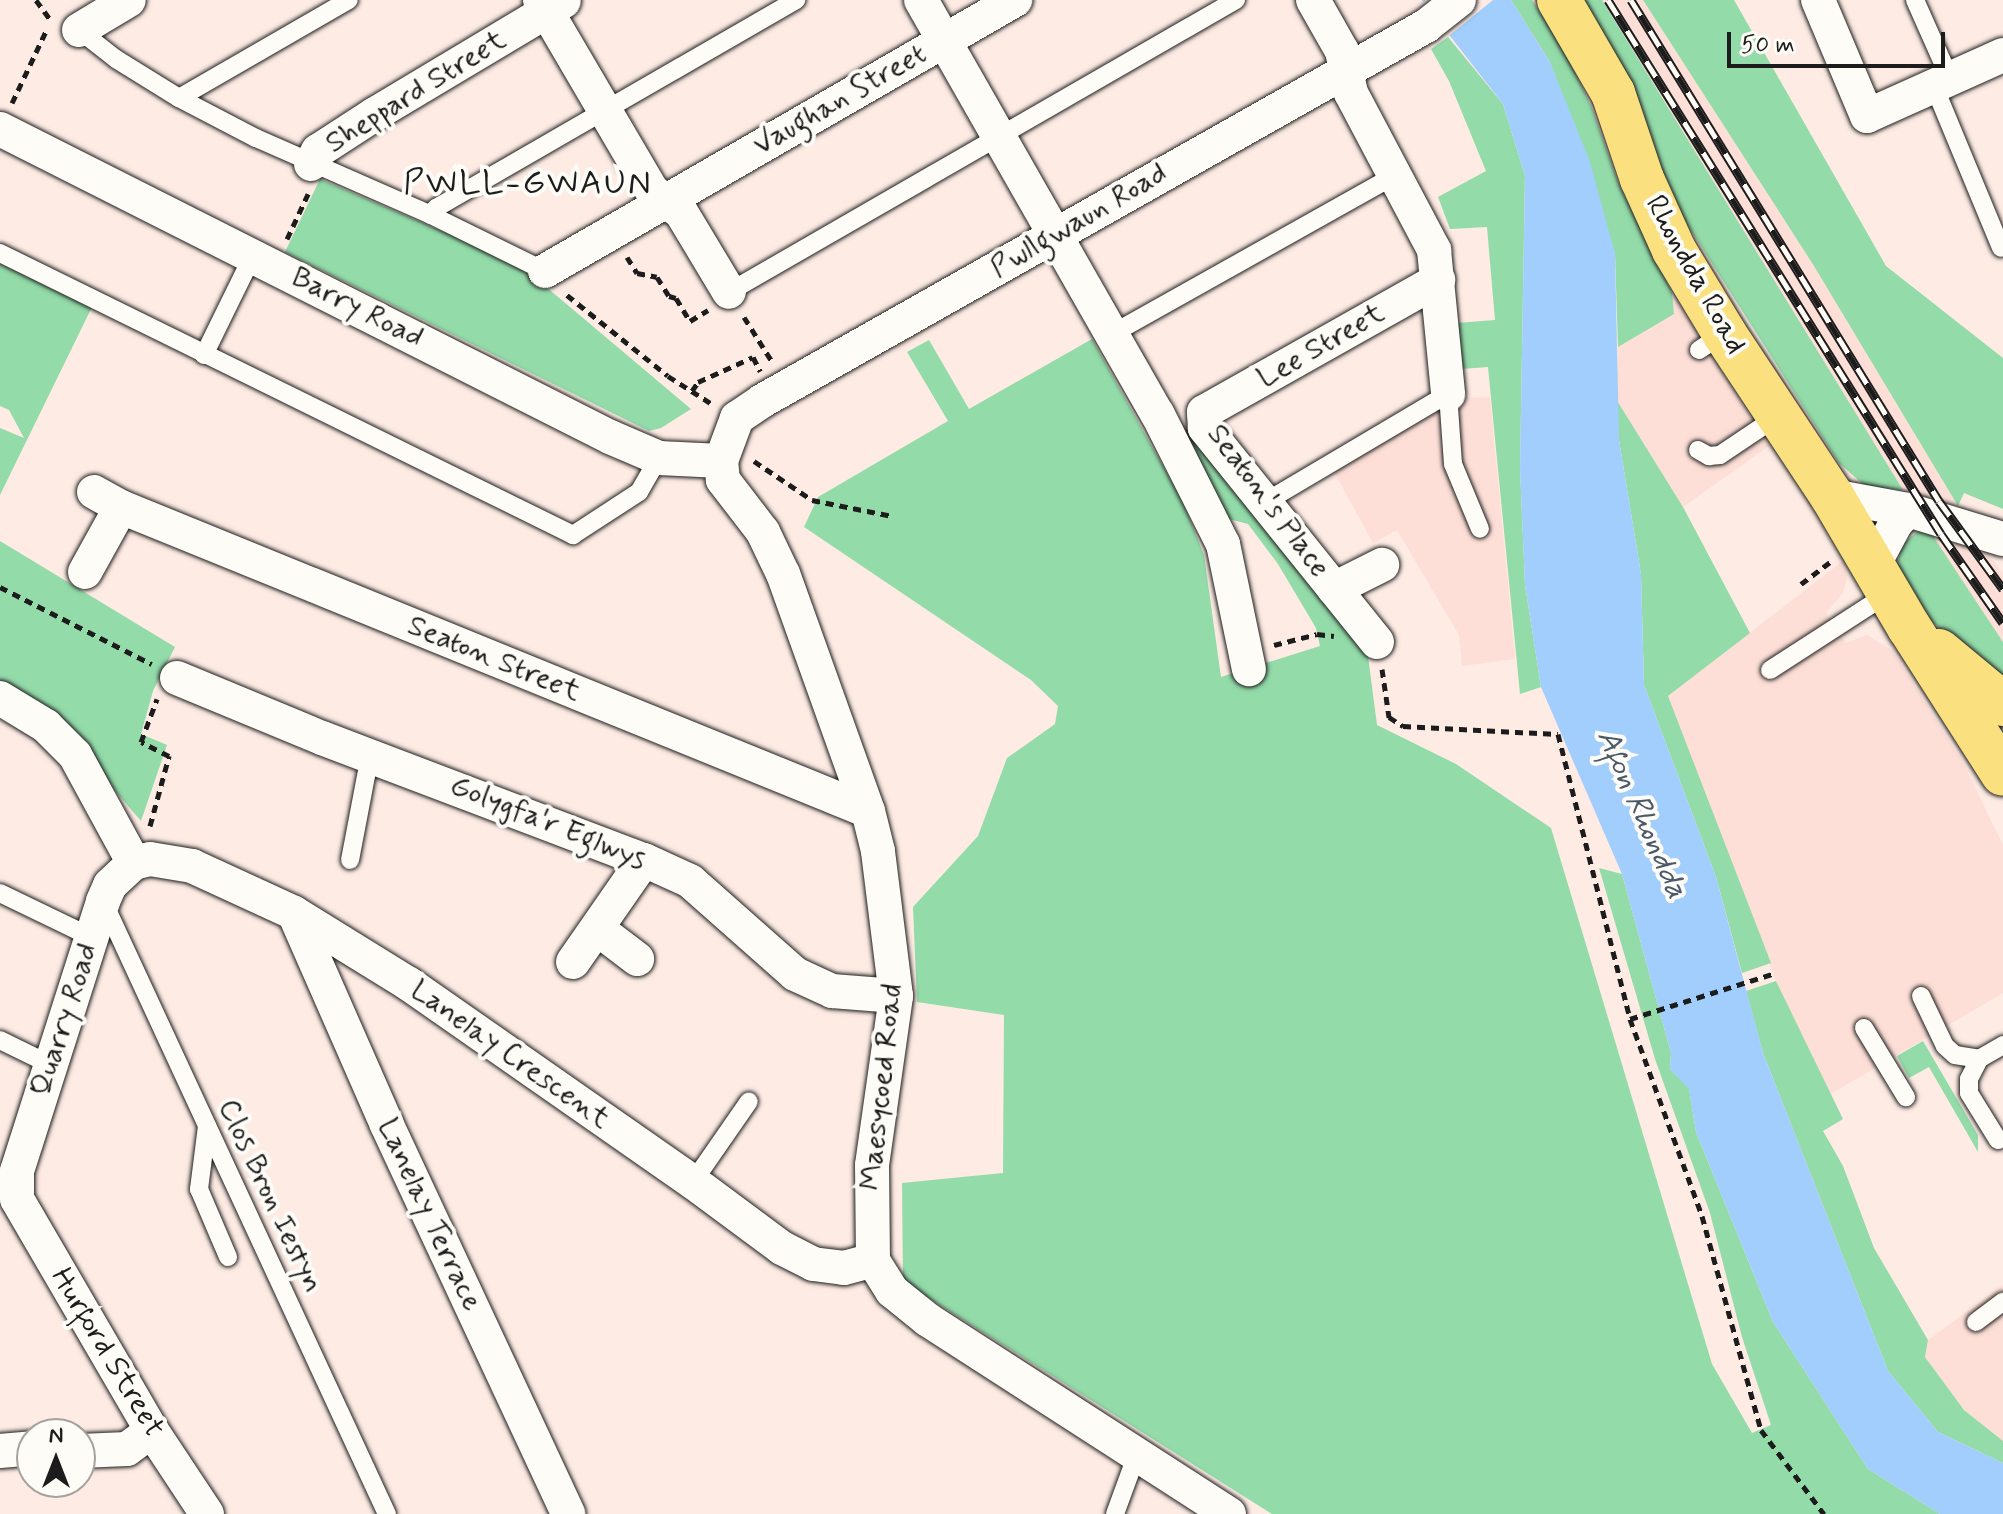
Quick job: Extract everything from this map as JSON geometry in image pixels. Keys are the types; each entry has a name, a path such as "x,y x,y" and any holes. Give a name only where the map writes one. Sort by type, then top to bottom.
{"main road":[{"name":"Rhondda Road","path":"1559,0 1613,93 1642,179 1711,341 1735,435 1832,496 2003,774"},
{"path":"1891,595 2003,704"}],"street":[{"path":"65,26 129,0"},
{"path":"921,0 1112,334 1223,544 1248,661"},
{"name":"Vaughan Street","path":"545,271 1015,0"},
{"path":"1313,0 1342,51 1351,93 1434,250 1448,394"},
{"name":"Pwllgwaun Road","path":"728,442 780,378 1053,235 1426,26 1459,0"},
{"path":"1818,0 1867,116 2003,55"},
{"path":"551,4 604,110 652,191 681,212 729,292"},
{"name":"Sheppard Street","path":"311,164 318,151 551,4"},
{"name":"Barry Road","path":"4,120 57,161 264,261 610,437 659,458 728,442"},
{"name":"Lee Street","path":"1204,412 1438,280"},
{"name":"Seaton's Place","path":"1204,412 1205,428 1267,501 1377,642"},
{"name":"Maesycoed Road","path":"728,442 723,480 763,532 783,574 868,811 878,851 896,996 888,1072 872,1165 873,1260"},
{"path":"1832,496 1908,510 2003,539"},
{"name":"Seaton Street","path":"85,572 108,500 868,811"},
{"path":"1891,595 1896,523 1908,510"},
{"name":"Seaton's Place","path":"1334,589 1382,565"},
{"name":"Golygfa'r Eglwys","path":"172,675 644,860 690,881 795,974 832,991 896,996"},
{"path":"0,698 46,726 75,755 142,861"},
{"path":"573,962 599,930 644,860"},
{"name":"Quarry Road","path":"8,1184 17,1171 103,901 110,885 142,861"},
{"name":"Lanelay Crescent","path":"142,861 192,866 294,913 409,984 693,1182 782,1248 813,1264 844,1268 873,1260"},
{"name":"Lanelay Terrace","path":"294,913 387,1125 568,1514"},
{"path":"599,930 637,959"},
{"name":"Hurford Street","path":"8,1184 152,1431 207,1514"},
{"path":"873,1260 892,1291 928,1320 1229,1514"},
{"path":"96,1450 127,1449 152,1431"}],"lane":[{"path":"179,98 349,0"},
{"path":"431,215 436,208 796,0"},
{"path":"729,292 998,134 1236,0"},
{"path":"1915,0 2001,248"},
{"path":"65,26 179,98 311,164 431,215 545,271"},
{"path":"1112,334 1395,175"},
{"path":"0,253 573,535 639,492 659,458"},
{"path":"204,355 264,261"},
{"path":"1267,501 1448,394 1453,464 1480,529"},
{"path":"1770,670 1891,595"},
{"path":"350,860 370,755"},
{"path":"0,893 91,937"},
{"name":"Clos Bron Iestyn","path":"103,901 387,1514"},
{"path":"1921,996 1945,1046 1955,1055 1979,1059"},
{"path":"1864,1028 1906,1097"},
{"path":"0,1040 51,1065"},
{"path":"1998,1140 1969,1093 1969,1079 1979,1059 2003,1045"},
{"path":"693,1182 749,1101"},
{"path":"207,1126 199,1189 228,1257"},
{"path":"1976,1322 2003,1302"},
{"path":"1115,1514 1137,1454"}],"path":[{"path":"4,120 65,26"},
{"path":"264,261 316,177 311,164"},
{"path":"603,238 611,252 627,257 637,273 657,277 669,296 676,298 690,321 726,299 729,292"},
{"path":"545,271 564,293 692,391 728,442 756,463 812,500 892,516"},
{"path":"729,292 780,378"},
{"path":"692,391 698,382 753,357 764,375 780,378"},
{"path":"0,587 172,675 141,742 169,756 142,861"},
{"path":"1248,661 1317,634 1377,642 1389,717 1403,726 1558,734 1630,1019 1702,1216 1761,1430 1824,1514"},
{"path":"1630,1019 1775,973"}],"shaded area":[{"path":"1602,0 1643,0 1814,266 1958,506 1903,490"},
{"path":"1672,293 1769,446 1683,507 1616,399 1618,347 1673,314"},
{"path":"1490,397 1515,659 1462,666 1459,635 1397,530 1373,543 1333,470 1449,404 1463,398"},
{"path":"1929,530 1986,551 2003,574 2003,642"},
{"path":"1844,560 1847,577 1843,593 1826,613 1846,643 1867,635 1893,651 1962,761 2003,845 2003,993 1829,1095 1776,981 1668,696"},
{"path":"2003,1285 2003,1441 1964,1410 1925,1357 1928,1340"}],"green space":[{"path":"1511,0 1532,0 1565,51 1592,108 1618,182 1672,293 1674,314 1618,347 1615,254 1550,62"},
{"path":"1577,0 1602,0 1903,490 1865,486 1839,463 1671,199"},
{"path":"1643,0 1734,0 1886,266 2003,358 2003,509 1964,493 1958,506 1814,266"},
{"path":"1448,37 1503,104 1525,176 1520,468 1525,585 1541,687 1520,694 1488,367 1461,369 1457,323 1495,320 1487,227 1450,229 1438,197 1486,171 1449,81 1431,49"},
{"path":"320,179 507,259 551,291 691,409 661,428 649,431 285,252"},
{"path":"0,264 92,307 0,495 0,428 24,438 9,410 0,406"},
{"path":"1092,339 1183,502 1204,555 1221,677 1320,646 1316,628 1278,564 1248,524 1229,519 1184,438 1195,439 1350,627 1368,656 1377,725 1456,764 1551,828 1712,1364 1752,1433 1771,1425 1742,1337 1710,1213 1655,1059 1599,868 1622,874 1671,1053 1670,1069 1689,1088 1696,1132 1773,1322 1868,1469 1940,1514 1272,1514 903,1282 902,1183 1003,1173 1004,1015 917,1002 913,907 978,836 1007,758 1055,724 1058,706 1031,680 804,527 818,497 948,421 907,352 929,340 969,409"},
{"path":"1616,399 1683,507 1750,633 1668,696 1771,963 1742,973 1716,877 1644,685 1641,574 1619,440"},
{"path":"1929,530 2003,642 2003,683 1929,619 1897,565 1901,545 1917,532"},
{"path":"0,541 175,647 153,691 141,734 167,745 141,821 97,770 81,736 48,708 0,682"},
{"path":"1776,981 1843,1119 1823,1131 1843,1166 1874,1248 1928,1340 1925,1357 1964,1410 2003,1441 2003,1463 1938,1432 1888,1371 1763,1053 1746,991"},
{"path":"1923,1041 1978,1135 1978,1152 1929,1067 1909,1078 1897,1056"}],"water":[{"name":"Afon Rhondda","path":"1422,0 1511,0 1550,62 1590,162 1615,254 1619,440 1641,574 1644,685 1716,877 1763,1053 1888,1371 1938,1432 2003,1463 2003,1514 1940,1514 1868,1469 1773,1322 1696,1132 1689,1089 1670,1069 1671,1053 1622,874 1541,687 1525,585 1520,468 1525,176 1503,104"}],"pier":[{"path":"1426,0 1493,0 1445,39 1421,4"}],"railway":[{"path":"1608,0 1941,534 2003,623"},
{"path":"1631,0 1939,501 2003,589"}],"district":[{"name":"PWLL-GWAUN","path":"528,184"}]}
